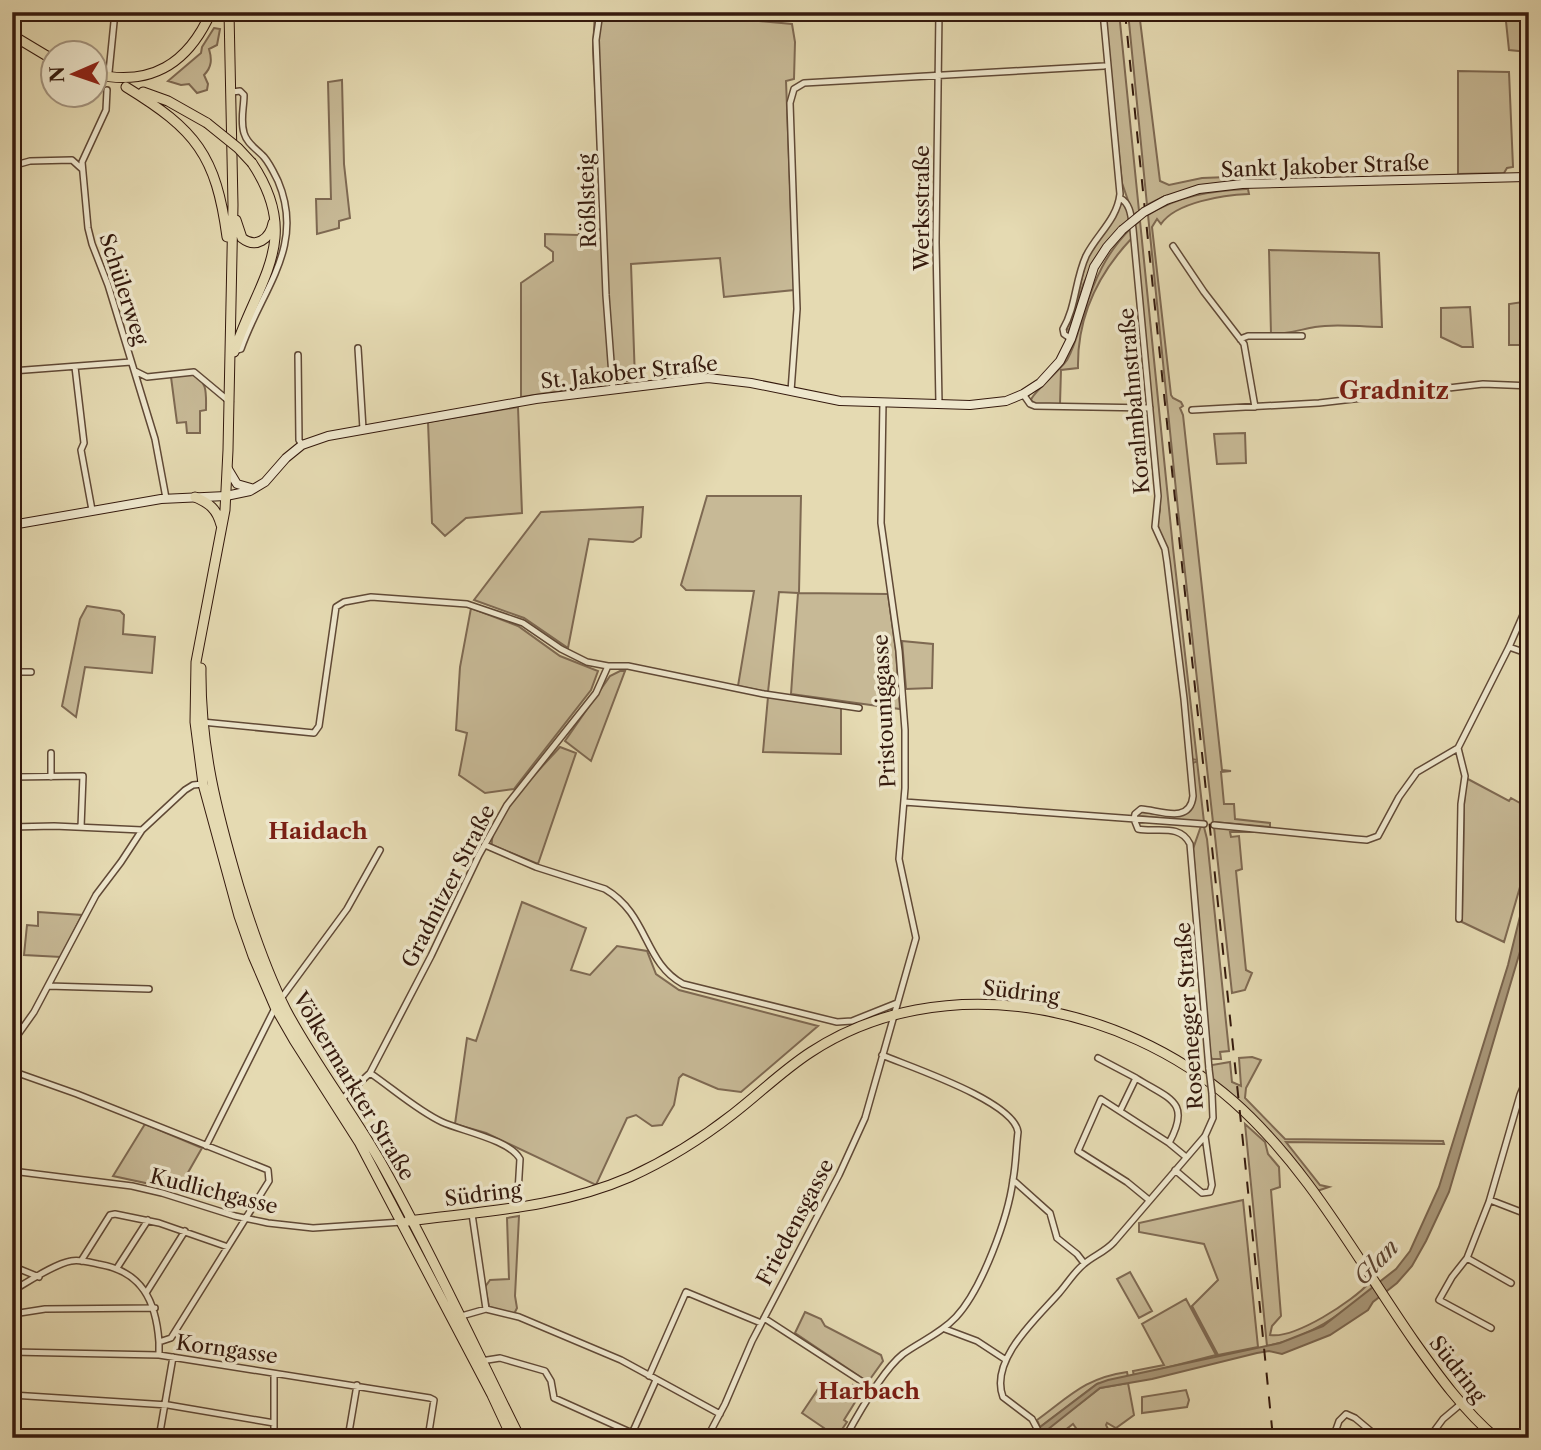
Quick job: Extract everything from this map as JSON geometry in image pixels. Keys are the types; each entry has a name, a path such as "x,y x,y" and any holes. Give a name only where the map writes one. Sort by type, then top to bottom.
{"main road":[{"path":"108,77 136,78 169,66 189,49 201,34 211,12"},
{"path":"229,12 233,205 231,264"},
{"path":"12,35 38,51"},
{"path":"108,80 168,101 207,123 252,163 267,190 275,215 274,256 244,323 230,363"},
{"path":"126,87 173,117 192,137 211,167 222,200 231,264"},
{"name":"Sankt Jakober Straße","path":"1023,394 1053,371 1063,356 1094,267 1107,247 1144,212 1166,200 1199,189 1250,184 1529,177"},
{"path":"233,205 238,231 242,238 251,243 257,243 267,237 275,215"},
{"name":"Völkermarkter Straße","path":"207,784 206,751 199,722 195,671 226,496 231,264"},
{"name":"St. Jakober Straße","path":"14,524 166,498 226,496 257,488 302,445 318,439 363,429 613,389 708,378 751,383 841,401 991,404 1023,394"},
{"path":"228,469 237,484 257,488"},
{"path":"195,497 215,510 221,528"},
{"name":"Völkermarkter Straße","path":"199,722 197,744 217,827 243,915 294,1040 339,1102 422,1237 458,1317 472,1356 512,1438"},
{"path":"197,744 206,751"},
{"name":"Südring","path":"408,1221 517,1209 594,1191 663,1161 712,1130 811,1052 838,1036 894,1014 957,1004 1024,1007 1091,1022 1127,1035 1163,1053 1216,1087 1258,1125 1315,1194 1386,1301 1462,1404 1496,1438"},
{"name":"Völkermarkter Straße","path":"339,1102 408,1234 483,1362 520,1438"},
{"path":"406,1208 428,1219 422,1237"},
{"path":"406,1208 408,1234"}],"street":[{"path":"109,72 115,12"},
{"name":"Rößlsteig","path":"600,12 596,40 606,295 613,389"},
{"name":"Werksstraße","path":"939,12 936,242 939,404"},
{"name":"Koralmbahnstraße","path":"1103,12 1120,198 1130,209 1133,229 1158,496 1155,527 1166,557 1193,796 1189,808 1183,813 1164,814 1141,809 1134,819"},
{"path":"791,391 796,309 790,103 794,89 804,83 1104,66"},
{"path":"232,92 244,95 242,124 245,138 275,175 284,198 286,219 286,239 280,264 252,319 241,349 234,351"},
{"name":"Schülerweg","path":"106,108 91,147 84,157 82,169 92,244 108,285 155,439 166,498"},
{"path":"12,166 26,162 84,157"},
{"path":"72,160 82,169"},
{"path":"1071,339 1064,334 1063,329 1071,315 1082,267 1092,246 1113,217 1120,198"},
{"path":"1173,246 1244,344 1255,407"},
{"path":"1240,339 1248,336 1302,336"},
{"path":"358,348 363,429"},
{"path":"298,355 299,440 302,445"},
{"path":"15,408 12,373 131,362"},
{"path":"75,367 84,443 81,450 92,510"},
{"path":"135,371 147,377 194,372 230,402"},
{"path":"138,385 147,377"},
{"path":"1192,410 1319,402 1473,385 1529,386"},
{"path":"1023,394 1030,404 1035,406 1150,408"},
{"name":"Pristouniggasse","path":"883,402 881,523 899,651 905,730 904,802 899,859 916,938 894,1014"},
{"path":"12,478 14,524"},
{"path":"199,722 314,733 319,726 336,607 344,602 371,597 467,604 523,623 561,649 587,662 859,708"},
{"path":"1214,825 1355,839 1373,839 1378,836 1399,797 1417,772 1458,748 1529,601"},
{"path":"1509,647 1529,654"},
{"name":"Gradnitzer Straße","path":"339,1102 370,1073 507,804 596,693 608,666"},
{"path":"12,672 31,672"},
{"path":"1458,748 1465,776 1461,804 1458,919"},
{"path":"51,753 51,777"},
{"path":"12,778 83,776 81,827"},
{"path":"12,1044 34,1012 96,895 142,830 185,790 193,785 207,784"},
{"path":"904,802 1204,824"},
{"name":"Rosenegger Straße","path":"1042,1438 1032,1419 1003,1397 1001,1379 1006,1360 1031,1323 1084,1263 1105,1252 1205,1136 1213,1118 1190,844 1185,836 1177,831 1138,829 1134,819"},
{"path":"12,827 142,830"},
{"path":"485,845 536,867 605,889 618,896 644,930 660,967 669,977 683,984 837,1022 852,1021 897,1003"},
{"path":"206,1146 278,1003 347,909 380,850"},
{"path":"48,986 149,989"},
{"name":"Friedensgasse","path":"707,1438 762,1320 839,1175 865,1118 894,1014"},
{"path":"845,1438 875,1390 902,1355 945,1329 958,1315 982,1275 1003,1221 1013,1180 1018,1132 1017,1125 1009,1116 975,1094 882,1055"},
{"path":"1098,1058 1136,1078 1177,1105 1179,1122 1169,1143"},
{"path":"12,1071 99,1102 268,1170 269,1181 171,1338 159,1342"},
{"path":"370,1073 440,1122 485,1137 517,1153 520,1159 517,1209"},
{"path":"1491,1328 1439,1300 1467,1258 1490,1200 1520,1095 1529,1073"},
{"path":"1120,1111 1136,1078"},
{"path":"1149,1200 1127,1182 1078,1151 1101,1100 1169,1143 1186,1157"},
{"path":"1175,1170 1202,1193 1210,1192 1212,1185 1205,1136"},
{"name":"Kudlichgasse","path":"12,1171 132,1186 245,1218 313,1228 408,1221"},
{"path":"1013,1180 1050,1213 1057,1238 1084,1263"},
{"path":"1490,1200 1529,1215"},
{"path":"395,1209 388,1223 408,1234"},
{"path":"81,1261 110,1215 116,1213 185,1231 228,1247"},
{"path":"472,1214 486,1309"},
{"path":"117,1268 148,1220"},
{"path":"146,1293 185,1231"},
{"path":"1467,1258 1511,1283"},
{"path":"12,1324 13,1291 39,1276 68,1262 81,1261 117,1268 146,1293 155,1308 159,1355"},
{"path":"12,1266 39,1276"},
{"path":"649,1376 685,1292 762,1320 875,1390"},
{"path":"13,1314 45,1309 155,1308"},
{"path":"458,1317 486,1309 513,1315 583,1342 720,1414"},
{"path":"945,1329 977,1341 1006,1360"},
{"name":"Korngasse","path":"12,1352 159,1355 274,1375 278,1372 434,1400 428,1438"},
{"path":"472,1356 483,1362 495,1357 545,1371 551,1381 554,1398 631,1436 656,1380"},
{"path":"159,1438 173,1357"},
{"path":"274,1375 274,1438"},
{"path":"348,1438 357,1385"},
{"path":"12,1395 164,1406 274,1423"},
{"path":"1429,1438 1443,1419 1462,1404"},
{"path":"1333,1438 1339,1420 1346,1414 1379,1438"}],"shaded area":[{"path":"595,12 763,12 758,21 792,24 795,42 794,79 786,81 794,290 724,297 720,258 631,264 635,380 521,397 521,283 553,261 553,252 545,246 545,234 578,235 580,232 602,229 593,48"},
{"path":"1104,12 1119,12 1139,211 1133,215 1122,183"},
{"path":"1128,12 1139,12 1160,181 1169,185 1202,178 1228,177 1245,170 1247,181 1165,196 1147,205"},
{"path":"1505,12 1529,12 1529,52 1509,50"},
{"path":"214,28 220,29 217,45 209,49 211,63 204,75 208,84 207,90 197,93 189,84 181,85 168,81 201,53"},
{"path":"1458,71 1509,72 1513,167 1507,168 1504,173 1458,174"},
{"path":"342,80 344,164 350,218 339,221 339,228 317,234 316,199 331,199 328,82"},
{"path":"1248,189 1249,194 1214,198 1189,205 1168,216 1161,224 1157,219 1152,227 1171,395 1183,406 1180,408 1183,415 1222,770 1231,771 1221,772 1224,804 1234,804 1235,819 1270,823 1270,827 1213,822 1148,215 1171,203 1195,196"},
{"path":"1121,202 1130,218 1095,259 1083,285 1069,331 1067,328 1073,316 1086,260"},
{"path":"1140,221 1197,760 1191,759 1169,565 1157,522 1160,493 1135,225"},
{"path":"1131,228 1132,238 1099,282 1085,314 1078,368 1061,370 1060,404 1035,404 1031,400 1033,396 1067,360 1097,278 1108,257"},
{"path":"1269,250 1379,253 1382,327 1331,325 1271,334"},
{"path":"1529,301 1529,345 1509,345 1509,304"},
{"path":"1470,307 1473,347 1462,347 1441,337 1441,308"},
{"path":"193,374 201,380 206,394 206,410 200,411 200,433 187,433 186,422 177,423 171,377"},
{"path":"518,407 522,513 466,518 445,536 432,523 428,422"},
{"path":"1245,433 1246,463 1217,464 1214,434"},
{"path":"707,496 801,496 799,593 888,594 900,709 791,694 798,593 779,592 768,692 738,686 754,591 686,590 681,585"},
{"path":"643,507 641,537 633,542 589,539 568,648 524,618 474,600 541,512"},
{"path":"87,606 120,611 124,615 123,634 155,637 152,673 85,667 76,717 62,706 80,619"},
{"path":"471,608 518,626 560,656 598,671 591,690 514,789 485,793 459,775 467,733 456,730 460,667"},
{"path":"902,641 933,644 932,688 906,689"},
{"path":"625,671 591,761 565,741 610,676"},
{"path":"768,697 841,708 841,754 763,752"},
{"path":"560,747 576,753 538,864 492,845 493,835 507,808"},
{"path":"1197,761 1204,822 1138,816 1139,812 1175,816 1188,811 1193,806 1191,764"},
{"path":"1466,778 1509,801 1511,798 1529,808 1529,856 1504,942 1462,922"},
{"path":"1201,826 1204,827 1207,839 1229,1051 1220,1052 1221,1059 1212,1059 1210,1054 1193,849"},
{"path":"1214,827 1266,832 1230,832 1231,837 1239,836 1242,869 1236,871 1246,970 1252,973 1245,990 1232,993"},
{"path":"1529,880 1529,921 1449,1192 1412,1266 1397,1283 1373,1302 1368,1310 1330,1335 1282,1354 1269,1351 1257,1353 1152,1379 1100,1388 1037,1438 1022,1438 1097,1384 1280,1343 1323,1326 1396,1269 1410,1251 1439,1187 1508,965"},
{"path":"522,902 586,928 571,970 590,975 617,946 647,951 656,974 679,990 818,1026 741,1092 718,1089 683,1074 679,1078 674,1105 662,1125 652,1126 636,1115 627,1118 596,1185 486,1133 455,1124 467,1038 476,1041"},
{"path":"38,912 82,915 61,957 24,955 27,925 38,926"},
{"path":"1252,1057 1261,1060 1246,1088 1245,1098 1285,1139 1443,1141 1444,1144 1286,1142 1320,1185 1329,1187 1317,1191 1238,1101 1212,1080 1212,1065 1230,1062 1232,1082 1241,1086 1239,1058"},
{"path":"145,1124 202,1148 178,1190 113,1176"},
{"path":"1245,1124 1265,1142 1268,1154 1279,1167 1280,1187 1271,1190 1281,1316 1272,1326 1270,1335 1281,1335 1308,1325 1337,1308 1369,1283 1373,1288 1324,1324 1267,1346"},
{"path":"1243,1200 1258,1347 1218,1355 1192,1306 1218,1280 1204,1244 1139,1232 1139,1223"},
{"path":"519,1216 515,1296 517,1308 514,1314 489,1307 485,1287 490,1280 509,1279 507,1218"},
{"path":"1130,1272 1152,1311 1139,1318 1117,1279"},
{"path":"1186,1299 1216,1355 1134,1376 1133,1371 1164,1365 1142,1324"},
{"path":"805,1312 821,1319 825,1326 881,1355 883,1361 868,1382 795,1333"},
{"path":"1127,1372 1128,1377 1097,1384 1040,1427 1037,1420 1079,1389 1100,1379"},
{"path":"1128,1383 1134,1415 1116,1428 1107,1423 1108,1429 1098,1438 1090,1438 1087,1430 1081,1435 1073,1424 1055,1438 1046,1438 1043,1432 1100,1388"},
{"path":"853,1385 862,1391 844,1420 847,1422 836,1438 819,1437 824,1428 802,1413 820,1386 843,1400"},
{"path":"1186,1390 1189,1400 1187,1407 1142,1413 1142,1397"}],"railway":[{"path":"1125,12 1273,1438"}],"district":[{"name":"Gradnitz","path":"1394,390"},
{"name":"Haidach","path":"318,831"},
{"name":"Harbach","path":"869,1391"}],"water label":[{"name":"Glan","path":"1376,1262"}]}
